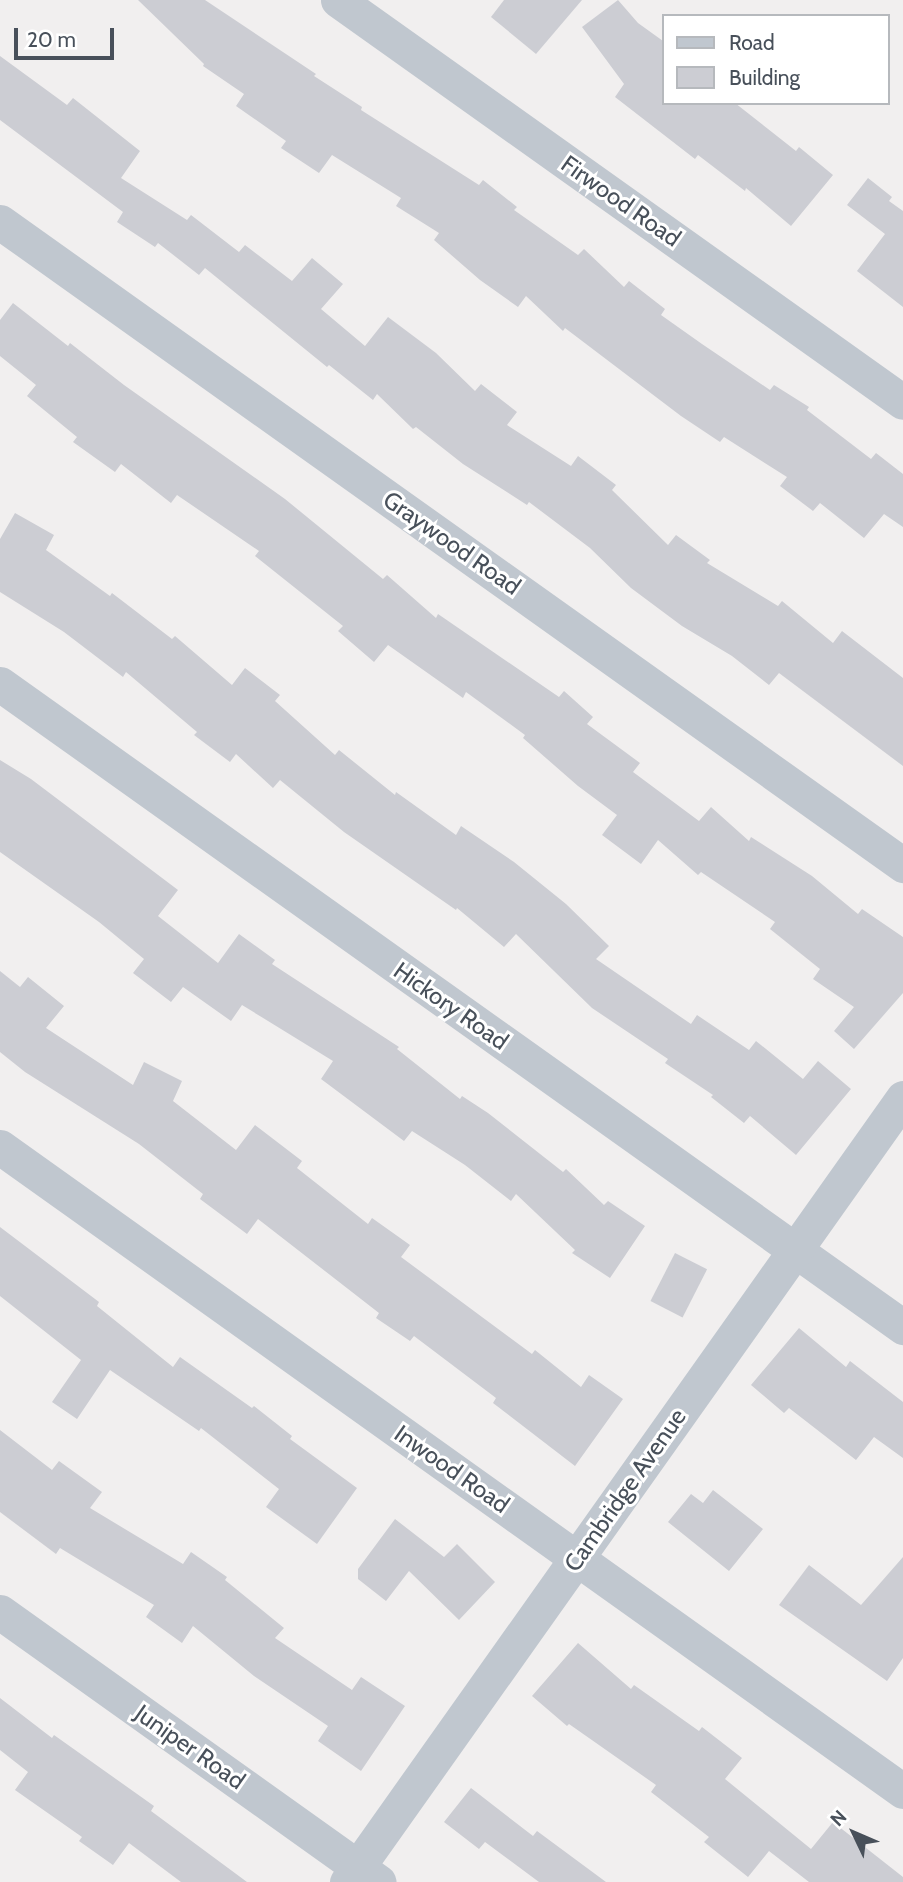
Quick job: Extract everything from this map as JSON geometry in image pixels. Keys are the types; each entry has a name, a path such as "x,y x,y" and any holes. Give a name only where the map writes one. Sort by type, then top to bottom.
{"street":[{"name":"Firwood Road","path":"338,0 903,402"},
{"name":"Graywood Road","path":"0,222 903,865"},
{"name":"Hickory Road","path":"0,684 903,1327"},
{"name":"Cambridge Avenue","path":"361,1877 576,1558 903,1098"},
{"name":"Inwood Road","path":"0,1147 797,1719 903,1791"},
{"name":"Juniper Road","path":"0,1612 361,1877"}],"building":[{"path":"138,0 205,0 316,74 314,76 362,107 361,110 479,185 483,180 517,207 514,210 578,255 584,249 624,287 629,281 665,309 661,315 702,344 770,390 774,385 809,407 807,410 871,459 876,453 903,474 903,527 884,514 864,538 820,503 813,511 780,486 787,477 724,437 720,442 681,416 565,328 563,331 526,296 518,307 480,280 434,240 439,233 396,206 401,198 332,155 319,173 281,148 286,141 236,106 244,94 203,66 204,64"},
{"path":"504,0 582,0 536,54 491,17"},
{"path":"618,0 638,23 662,40 662,105 738,105 796,151 799,147 833,175 791,226 746,188 745,191 698,155 695,159 615,97 624,84 582,27"},
{"path":"0,56 67,105 73,98 140,151 121,178 187,220 191,215 239,252 245,245 292,281 312,258 343,284 321,309 365,346 388,317 436,353 475,391 481,384 517,412 507,425 571,466 578,456 616,485 612,490 668,545 676,535 710,560 707,563 778,606 782,601 833,643 842,631 903,678 903,766 779,673 769,685 732,656 682,626 631,588 590,548 529,502 527,505 463,464 416,427 413,429 377,394 373,400 329,365 327,367 205,268 199,275 158,243 155,247 117,222 123,212 0,120"},
{"path":"868,178 892,197 889,201 903,211 903,307 857,271 885,234 847,205"},
{"path":"13,303 68,346 70,343 124,385 285,499 383,579 387,575 436,618 438,614 559,697 564,691 593,717 587,724 640,763 633,772 699,821 711,807 749,841 751,837 812,876 858,914 862,909 903,937 903,993 854,1049 834,1031 854,1007 813,979 820,969 770,929 775,922 701,872 698,875 658,840 641,864 602,835 617,815 578,786 523,738 525,735 466,692 463,698 388,645 374,662 338,631 343,626 255,556 259,551 177,495 171,503 121,464 115,472 73,442 77,437 27,396 36,385 0,356 0,320"},
{"path":"15,513 54,535 46,550 110,596 112,593 172,639 175,636 232,685 245,668 280,695 275,701 335,755 339,750 395,795 396,792 456,835 461,826 514,862 566,904 609,946 596,959 691,1024 697,1015 749,1050 756,1041 803,1079 818,1061 851,1089 796,1155 750,1116 744,1123 711,1097 713,1095 665,1063 668,1059 592,1008 516,934 504,947 457,908 456,910 344,832 280,780 273,788 236,754 230,762 194,735 197,732 126,672 123,677 64,632 0,592 0,539"},
{"path":"0,760 31,779 178,890 158,916 218,963 239,934 275,960 272,964 399,1047 397,1049 460,1099 462,1096 488,1113 563,1172 566,1169 604,1205 608,1201 645,1226 610,1278 572,1253 575,1250 516,1194 511,1201 465,1165 412,1131 404,1141 321,1079 333,1061 242,1005 231,1021 183,987 171,1002 133,973 144,959 99,922 0,852"},
{"path":"0,971 20,987 28,977 64,1006 46,1028 133,1085 144,1062 182,1081 173,1101 236,1150 255,1125 302,1161 297,1168 368,1224 372,1218 410,1245 401,1257 532,1354 535,1350 581,1387 589,1375 623,1399 575,1466 493,1403 496,1398 414,1336 410,1341 376,1318 379,1313 258,1219 247,1234 200,1199 203,1194 139,1144 25,1072 0,1052"},
{"path":"0,1227 99,1302 97,1306 173,1367 180,1357 252,1408 254,1406 292,1436 290,1439 357,1488 317,1544 266,1507 279,1489 201,1428 199,1431 110,1370 77,1419 52,1402 81,1360 0,1296"},
{"path":"675,1253 707,1269 683,1317 650,1301"},
{"path":"799,1328 846,1367 850,1361 903,1402 903,1458 874,1437 856,1460 789,1408 784,1413 751,1385"},
{"path":"0,1430 52,1470 59,1461 102,1492 90,1508 183,1564 191,1552 227,1577 225,1580 284,1628 275,1638 352,1690 361,1677 405,1706 361,1771 318,1741 328,1726 254,1676 193,1626 182,1643 146,1617 154,1605 60,1548 56,1554 0,1512"},
{"path":"713,1490 763,1529 729,1571 668,1522 691,1494 703,1503"},
{"path":"395,1519 444,1557 457,1544 495,1582 459,1620 409,1571 386,1601 358,1579 358,1569"},
{"path":"903,1557 903,1658 887,1681 779,1605 809,1565 861,1605"},
{"path":"578,1643 631,1689 634,1685 699,1731 702,1727 742,1758 725,1779 811,1849 833,1822 903,1877 903,1882 809,1882 769,1851 748,1877 704,1842 709,1837 651,1792 656,1785 569,1724 567,1726 532,1696"},
{"path":"0,1698 52,1738 54,1735 154,1806 151,1811 247,1882 181,1882 129,1843 113,1865 79,1841 82,1837 15,1790 28,1772 0,1750"},
{"path":"471,1788 533,1836 537,1831 606,1882 539,1882 485,1842 479,1849 444,1822"}]}
